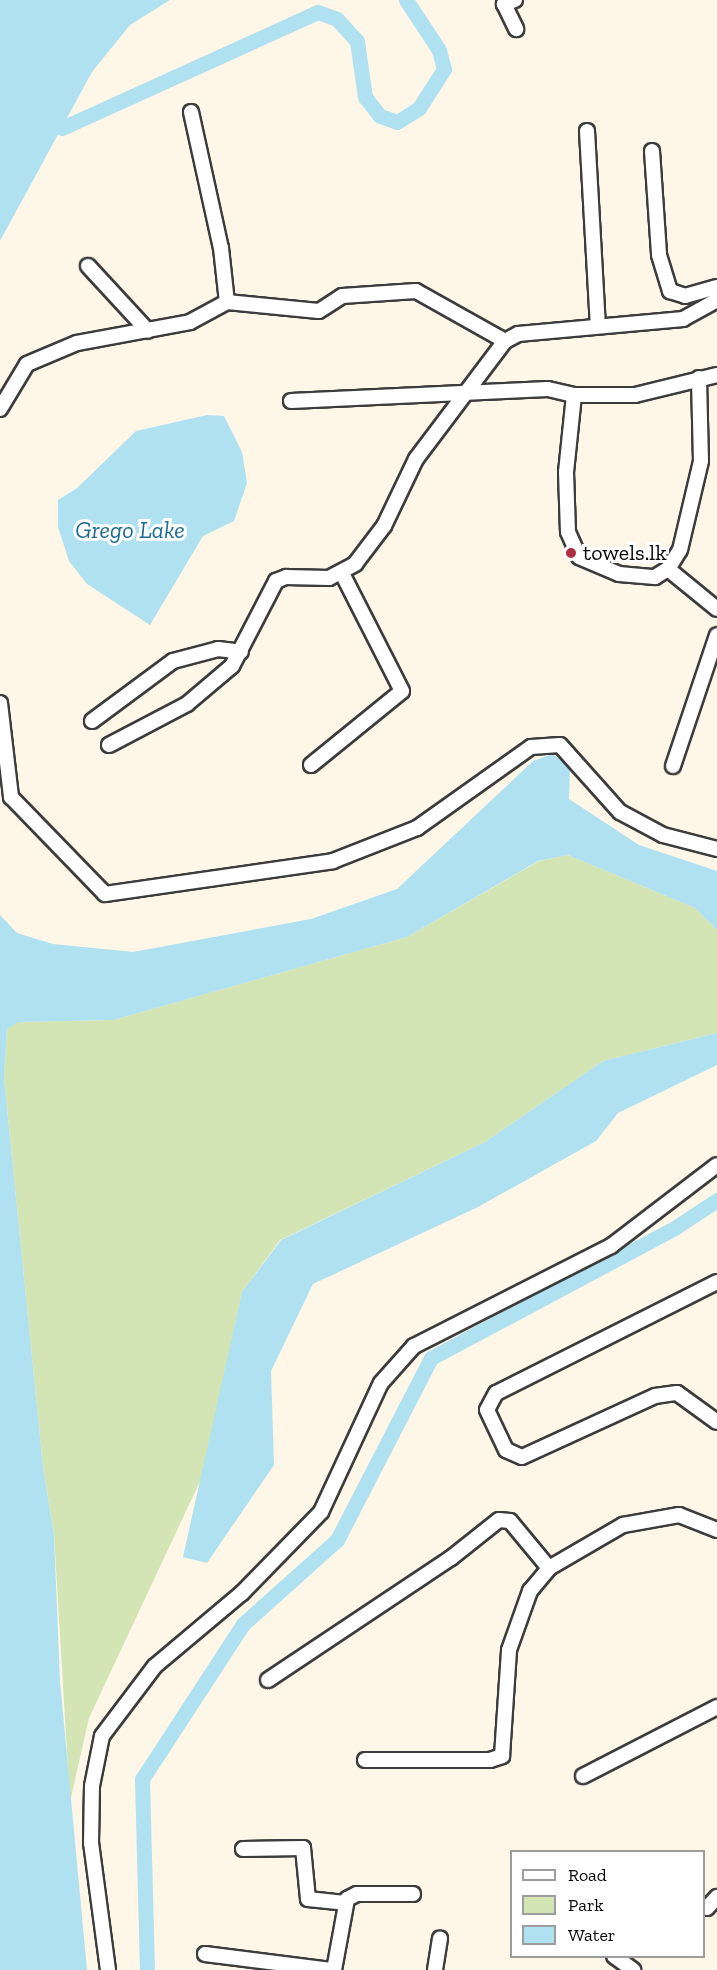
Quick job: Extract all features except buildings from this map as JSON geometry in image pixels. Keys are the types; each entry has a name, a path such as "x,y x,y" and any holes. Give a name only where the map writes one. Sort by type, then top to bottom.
{"street":[{"path":"515,0 504,4 516,29"},
{"path":"191,112 221,248 227,302"},
{"path":"587,131 598,326"},
{"path":"652,152 659,255 670,291 685,296 717,287"},
{"path":"88,266 148,331"},
{"path":"0,409 27,364 77,343 190,322 227,302 319,310 342,296 416,291 506,341"},
{"path":"109,745 187,704 232,666 242,651 276,581 286,577 329,578 355,564 384,526 416,459 506,341 518,334 683,319 717,300"},
{"path":"291,401 548,389 573,395 635,395 717,375"},
{"path":"573,395 566,472 567,520 568,532 579,557 619,574 655,577 668,569 680,550 701,461 699,378"},
{"path":"668,569 717,609"},
{"path":"311,765 402,691 342,573"},
{"path":"673,766 717,635"},
{"path":"92,721 173,661 218,649 242,651"},
{"path":"0,703 11,797 105,894 333,861 417,828 531,747 561,745 620,812 663,835 717,849"},
{"path":"108,1970 90,1843 92,1786 102,1736 155,1666 242,1593 321,1512 381,1383 414,1346 611,1246 717,1165"},
{"path":"717,1282 496,1393 487,1410 506,1450 522,1457 655,1396 677,1393 717,1422"},
{"path":"365,1760 490,1760 502,1756 509,1650 530,1591 549,1568 623,1525 679,1515 717,1530"},
{"path":"268,1680 451,1558 499,1520 510,1521 549,1568"},
{"path":"583,1776 717,1707"},
{"path":"243,1849 303,1848 308,1899 345,1903"},
{"path":"205,1954 332,1970 345,1903 357,1894 413,1894"},
{"path":"707,1908 717,1897"},
{"path":"435,1970 440,1938"},
{"path":"617,1958 633,1970"}],"green space":[{"path":"568,855 695,908 717,930 717,1033 603,1061 485,1142 280,1240 242,1292 202,1477 89,1718 70,1802 54,1535 43,1467 4,1078 7,1029 17,1022 113,1020 407,937 539,861"}],"water":[{"path":"0,0 170,0 130,25 92,72 0,241"},
{"name":"Grego Lake","path":"207,415 224,416 242,452 247,483 234,521 203,536 150,625 87,584 69,561 58,527 58,500 77,488 136,431"},
{"path":"552,754 570,766 569,799 639,845 717,871 717,930 695,908 568,855 538,861 407,937 113,1020 18,1022 7,1029 4,1078 43,1467 54,1535 60,1681 87,1970 0,1970 0,915 17,933 53,944 133,952 311,919 397,889 533,761"},
{"path":"717,1033 717,1065 618,1113 596,1141 478,1207 313,1284 271,1371 274,1465 207,1563 183,1557 242,1292 281,1240 485,1142 603,1061"}],"waterway":[{"path":"62,128 318,12 337,19 357,41 365,97 380,116 397,122 419,108 444,69 439,50 406,0"},
{"path":"147,1970 142,1779 243,1624 337,1540 431,1358 676,1227 717,1200"}],"place":[{"name":"towels.lk","path":"571,553"}]}
